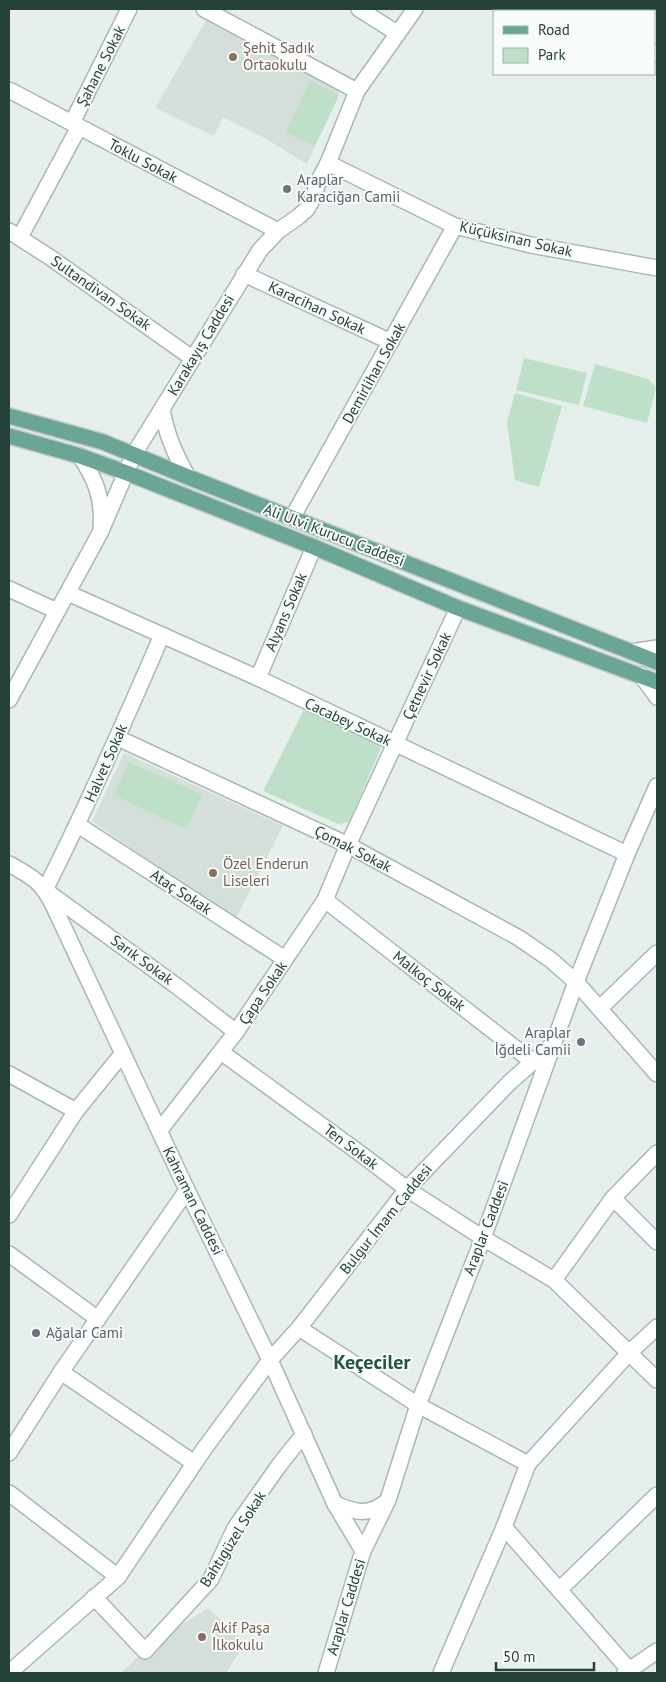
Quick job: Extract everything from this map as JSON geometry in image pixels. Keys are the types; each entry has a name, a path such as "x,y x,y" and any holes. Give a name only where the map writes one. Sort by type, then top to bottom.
{"main road":[{"name":"Ali Ulvi Kurucu Caddesi","path":"9,416 103,442 657,662"},
{"name":"Ali Ulvi Kurucu Caddesi","path":"9,436 80,456 127,473 314,547 458,608 657,682"}],"street":[{"name":"Şahane Sokak","path":"14,234 75,125 130,9"},
{"path":"204,9 357,91"},
{"path":"359,9 397,33"},
{"name":"Karakayış Caddesi","path":"9,700 100,533 134,454 260,250 278,231 298,218 307,209 357,91 415,9"},
{"name":"Toklu Sokak","path":"9,90 278,231"},
{"name":"Küçüksinan Sokak","path":"328,162 455,226 531,245 657,268"},
{"name":"Demirlihan Sokak","path":"292,518 455,226"},
{"name":"Sultandivan Sokak","path":"14,234 192,358"},
{"name":"Karacihan Sokak","path":"244,274 391,342"},
{"path":"162,409 172,447 188,477"},
{"path":"80,456 92,476 98,492 102,510 100,533"},
{"name":"Alyans Sokak","path":"258,678 314,547"},
{"path":"9,589 57,611"},
{"name":"Cacabey Sokak","path":"68,593 258,678 627,854"},
{"name":"Çetnevir Sokak","path":"348,845 458,608"},
{"name":"Halvet Sokak","path":"45,890 78,825 118,738 162,635"},
{"path":"631,652 657,648"},
{"path":"641,675 657,697"},
{"name":"Çomak Sokak","path":"118,738 348,845 519,938 552,960 576,982 657,1074"},
{"name":"Araplar Caddesi","path":"326,1673 363,1551 388,1500 418,1405 483,1238 576,982 627,854 657,786"},
{"name":"Ataç Sokak","path":"78,825 285,960"},
{"name":"Çapa Sokak","path":"160,1130 236,1032 325,900 348,845"},
{"name":"Kahraman Caddesi","path":"9,864 24,872 45,890 270,1360 336,1504 363,1551"},
{"name":"Sarık Sokak","path":"45,890 178,987 236,1032"},
{"name":"Malkoç Sokak","path":"325,900 533,1062"},
{"path":"600,1008 657,953"},
{"name":"Bulgur İmam Caddesi","path":"9,1673 118,1577 194,1463 270,1360 299,1328 407,1189 488,1104 554,1044"},
{"name":"Ten Sokak","path":"221,1052 407,1189 483,1238 554,1280 657,1380"},
{"path":"9,1215 76,1111 123,1053"},
{"path":"9,1074 76,1111"},
{"path":"554,1280 613,1198 657,1153"},
{"path":"9,1453 61,1372 187,1190"},
{"path":"613,1198 657,1242"},
{"path":"9,1254 98,1319"},
{"path":"441,1673 504,1527 528,1464 629,1354 657,1327"},
{"path":"299,1328 418,1405 528,1464"},
{"path":"61,1372 194,1463"},
{"name":"Bahtıgüzel Sokak","path":"94,1597 145,1651 211,1579 235,1528 280,1464 304,1434"},
{"path":"9,1493 118,1577"},
{"path":"559,1590 657,1495"},
{"path":"336,1504 356,1512 365,1512 374,1510 388,1500"},
{"path":"504,1527 629,1672 657,1651"}],"shaded area":[{"name":"Şehit Sadık Ortaokulu","path":"209,15 338,90 339,95 307,164 263,137 223,117 214,136 155,108"},
{"name":"Özel Enderun Liseleri","path":"124,753 283,826 235,920 92,821"},
{"name":"Akif Paşa İlkokulu","path":"208,1608 245,1643 226,1673 121,1673 140,1655 145,1658 172,1631"}],"green space":[{"path":"310,81 339,95 315,146 286,132"},
{"path":"524,358 587,373 579,405 516,390"},
{"path":"595,364 648,379 656,388 647,423 583,406"},
{"path":"515,393 562,406 539,487 515,480 507,422"},
{"path":"304,709 375,743 381,748 349,822 338,824 263,791"},
{"path":"129,762 202,795 186,829 114,795"}],"place":[{"name":"Şehit Sadık Ortaokulu","path":"233,57"},
{"name":"Araplar Karaciğan Camii","path":"287,189"},
{"name":"Özel Enderun Liseleri","path":"213,873"},
{"name":"Araplar İğdeli Camii","path":"581,1042"},
{"name":"Ağalar Cami","path":"36,1333"},
{"name":"Akif Paşa İlkokulu","path":"202,1637"}],"district":[{"name":"Keçeciler","path":"372,1362"}]}
